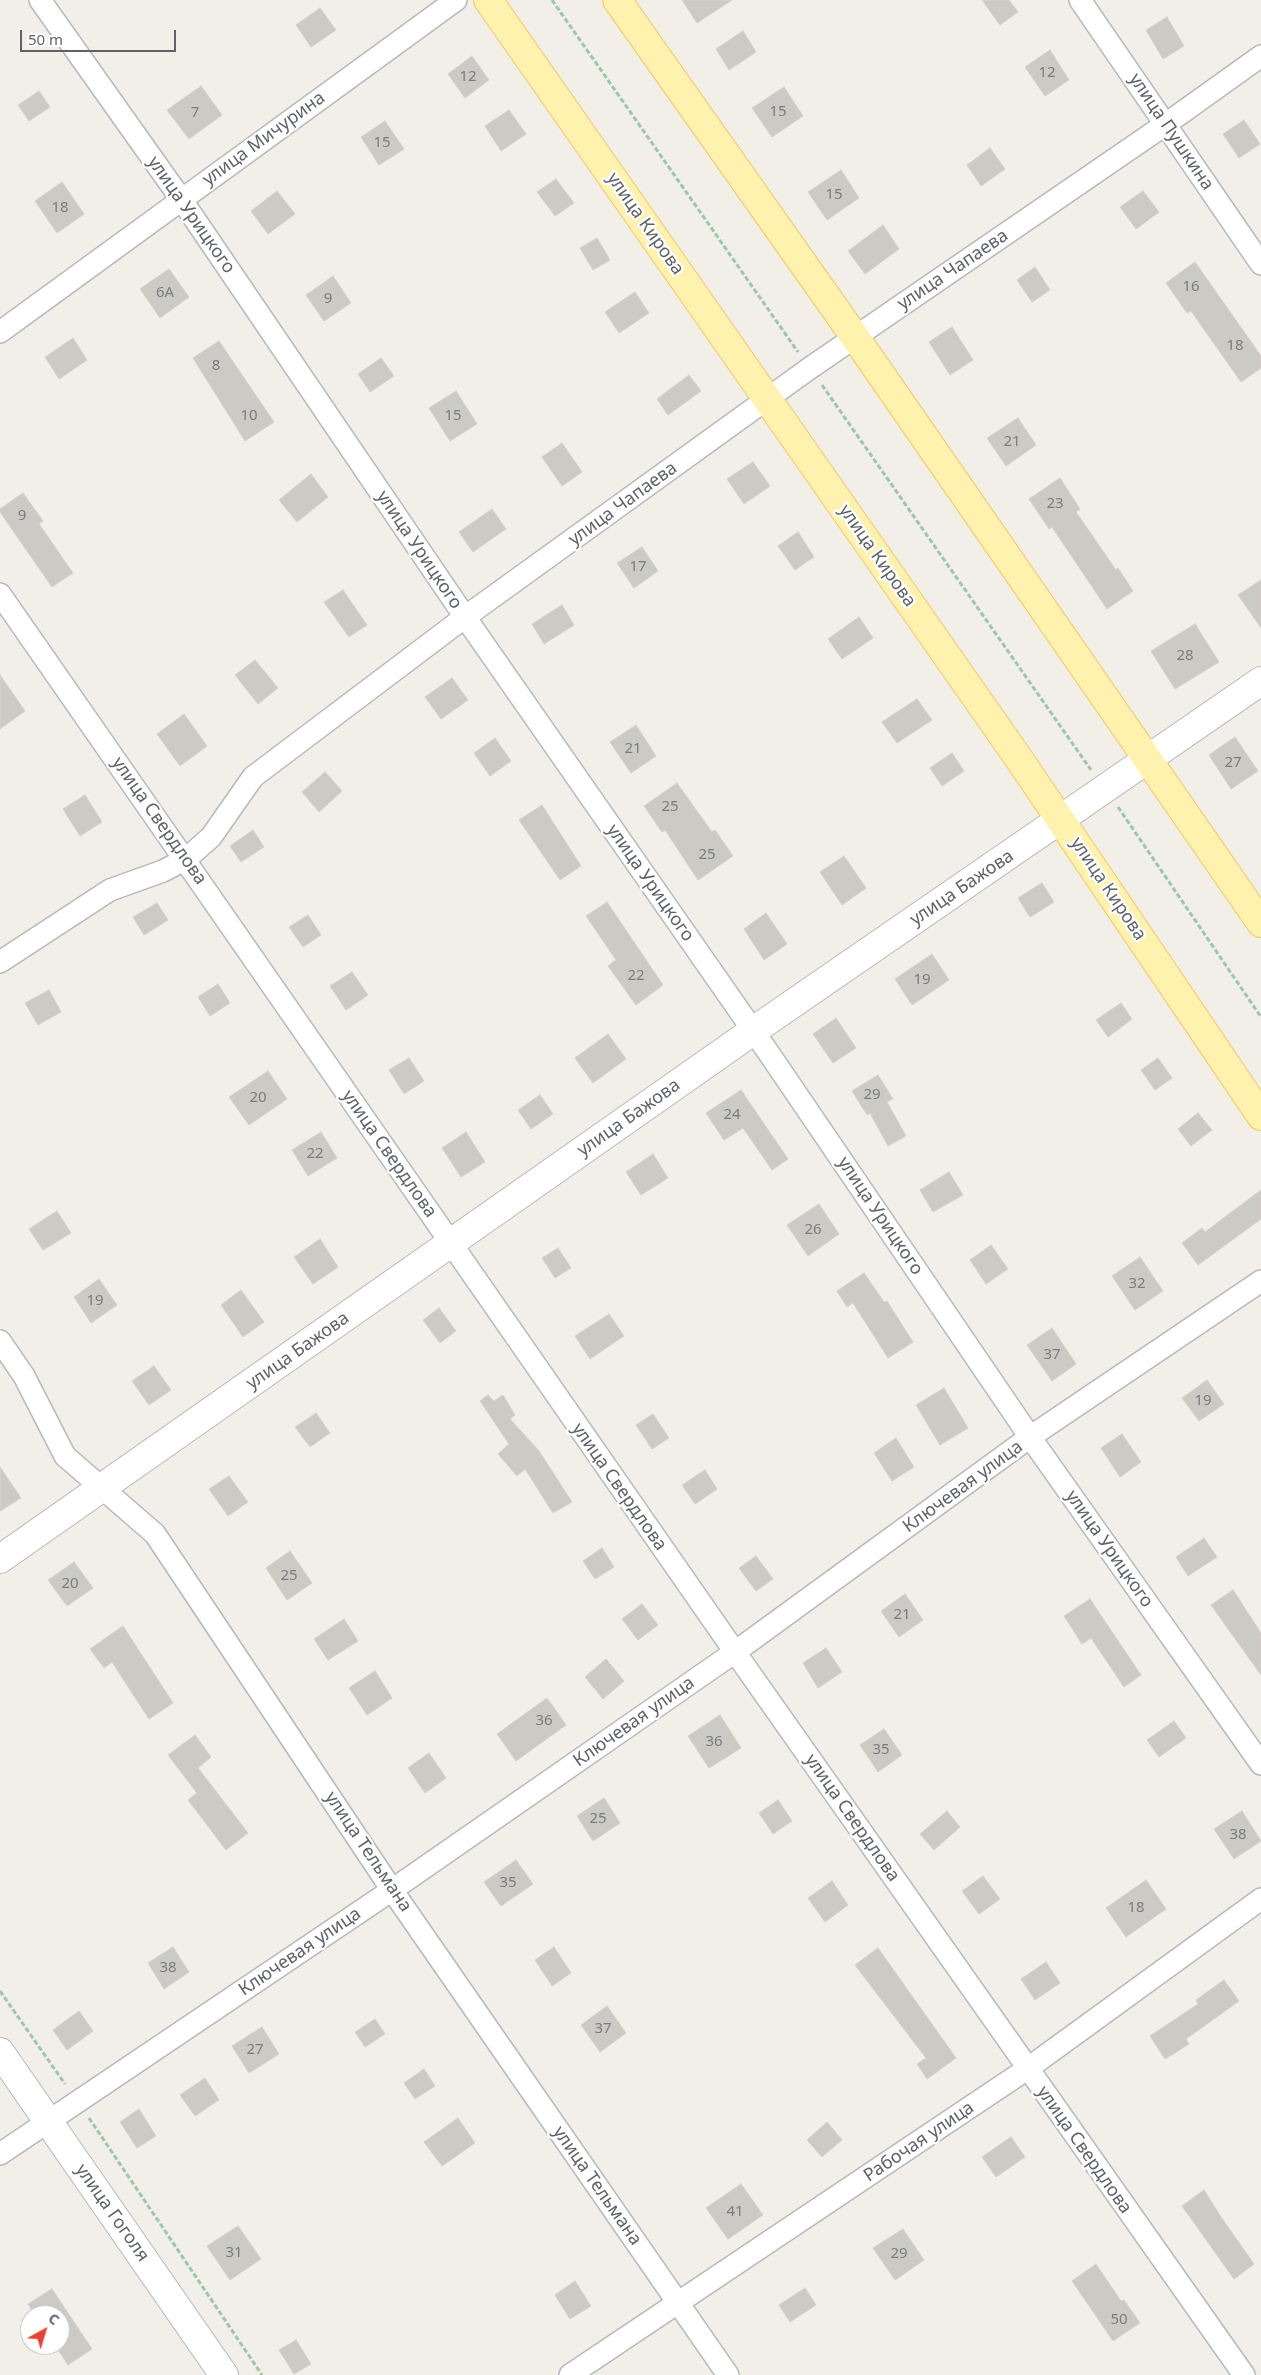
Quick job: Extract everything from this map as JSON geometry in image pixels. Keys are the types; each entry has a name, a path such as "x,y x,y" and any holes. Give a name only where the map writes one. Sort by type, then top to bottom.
{"main road":[{"name":"улица Кирова","path":"488,0 1060,820 1261,1116"},
{"path":"617,0 855,337 1261,923"}],"street":[{"name":"улица Урицкого","path":"40,0 181,199 465,617 753,1031 1030,1437 1261,1764"},
{"name":"улица Мичурина","path":"0,332 456,0"},
{"name":"улица Пушкина","path":"1080,0 1261,264"},
{"name":"улица Чапаева","path":"0,962 110,890 163,871 186,859 211,837 253,777 465,617 810,368 1166,124 1261,56"},
{"name":"улица Свердлова","path":"0,594 186,859 450,1244 1027,2069 1244,2375"},
{"name":"улица Бажова","path":"0,1559 753,1031 1105,790 1261,680"},
{"name":"Ключевая улица","path":"0,2154 392,1890 735,1652 1030,1437 1261,1281"},
{"name":"улица Тельмана","path":"0,1341 24,1376 65,1456 155,1534 392,1890 728,2375"},
{"name":"Рабочая улица","path":"570,2375 1027,2069 1261,1899"},
{"name":"улица Гоголя","path":"0,2052 224,2375"}],"path":[{"path":"552,0 1105,790 1261,1017"},
{"path":"0,1991 78,2102 262,2375"}],"building":[{"path":"682,0 732,0 697,23"},
{"path":"982,0 1009,0 1018,12 1000,25"},
{"path":"320,8 336,30 311,47 296,25"},
{"path":"1167,17 1184,46 1163,59 1146,30"},
{"path":"743,31 756,52 729,70 716,49"},
{"path":"1050,50 1069,80 1045,96 1025,67"},
{"path":"472,56 489,80 465,98 448,74"},
{"path":"201,86 222,115 189,139 167,110"},
{"path":"784,87 803,116 772,137 752,108"},
{"path":"39,91 50,107 29,121 18,105"},
{"path":"509,110 526,134 501,151 485,126"},
{"path":"1244,120 1260,144 1239,158 1223,134"},
{"path":"385,121 404,149 379,165 361,137"},
{"path":"990,148 1005,169 981,186 967,165"},
{"path":"841,170 859,198 827,220 808,192"},
{"path":"556,179 574,203 555,216 537,192"},
{"path":"62,182 84,214 57,233 35,201"},
{"path":"277,191 295,214 268,234 251,211"},
{"path":"1143,191 1159,212 1136,229 1120,207"},
{"path":"883,225 899,249 865,274 848,251"},
{"path":"597,238 610,260 593,270 580,248"},
{"path":"1195,262 1261,356 1261,368 1241,382 1191,311 1187,313 1166,283"},
{"path":"1035,267 1050,290 1032,302 1017,280"},
{"path":"169,269 189,297 160,318 140,289"},
{"path":"333,276 351,303 324,321 306,295"},
{"path":"635,292 649,313 619,333 605,312"},
{"path":"952,327 973,360 950,375 929,342"},
{"path":"73,338 87,360 59,379 45,357"},
{"path":"219,341 274,422 245,441 193,358"},
{"path":"381,358 394,376 370,392 358,374"},
{"path":"689,375 701,391 668,415 657,399"},
{"path":"456,391 477,424 450,441 429,408"},
{"path":"1018,418 1036,445 1006,466 987,438"},
{"path":"562,443 582,472 562,486 542,457"},
{"path":"753,462 770,486 744,504 727,479"},
{"path":"311,474 328,497 297,522 279,500"},
{"path":"1060,478 1080,509 1076,512 1133,591 1107,609 1052,527 1049,529 1029,499"},
{"path":"23,493 43,521 39,524 73,573 52,587 0,512 0,509"},
{"path":"492,509 506,529 473,552 459,532"},
{"path":"798,532 814,557 795,570 778,546"},
{"path":"642,547 658,571 634,588 617,563"},
{"path":"1261,580 1261,628 1238,595"},
{"path":"343,590 367,625 349,637 324,602"},
{"path":"562,605 574,625 544,644 532,624"},
{"path":"859,617 873,638 842,659 828,639"},
{"path":"1195,624 1219,662 1175,689 1151,651"},
{"path":"255,660 278,688 258,704 235,675"},
{"path":"0,675 25,711 0,729"},
{"path":"452,678 468,700 441,719 425,697"},
{"path":"917,699 932,720 897,743 882,722"},
{"path":"184,714 207,746 180,766 157,734"},
{"path":"636,725 656,756 631,773 610,742"},
{"path":"1235,737 1258,771 1231,789 1209,755"},
{"path":"495,738 511,761 490,776 474,753"},
{"path":"952,753 964,771 942,786 930,768"},
{"path":"325,772 342,791 319,812 302,792"},
{"path":"677,783 712,832 715,830 733,856 698,880 665,830 662,832 644,806"},
{"path":"85,795 102,822 80,836 63,809"},
{"path":"542,805 581,866 560,880 519,820"},
{"path":"253,830 264,847 241,862 230,846"},
{"path":"844,856 866,888 842,905 820,872"},
{"path":"1042,883 1054,902 1030,917 1018,898"},
{"path":"607,902 663,985 636,1005 608,966 616,960 586,916"},
{"path":"157,903 168,920 144,935 133,917"},
{"path":"766,913 787,944 764,960 744,929"},
{"path":"308,915 321,935 303,947 289,927"},
{"path":"932,954 949,980 912,1005 895,979"},
{"path":"352,972 368,995 346,1010 330,986"},
{"path":"218,984 230,1003 210,1016 198,997"},
{"path":"49,990 61,1012 38,1025 25,1003"},
{"path":"1121,1003 1132,1019 1108,1037 1096,1020"},
{"path":"836,1018 856,1048 833,1063 813,1034"},
{"path":"608,1034 626,1059 593,1083 575,1058"},
{"path":"409,1058 424,1081 404,1094 389,1070"},
{"path":"1158,1058 1172,1078 1155,1090 1141,1070"},
{"path":"268,1071 287,1099 249,1125 229,1097"},
{"path":"878,1075 893,1099 887,1102 906,1136 888,1146 870,1113 867,1115 852,1091"},
{"path":"741,1090 788,1159 772,1170 743,1128 724,1140 706,1113"},
{"path":"540,1095 553,1114 531,1129 518,1110"},
{"path":"1198,1113 1212,1130 1191,1146 1178,1129"},
{"path":"321,1132 337,1158 308,1176 292,1150"},
{"path":"466,1132 485,1162 461,1177 442,1148"},
{"path":"653,1154 668,1178 641,1195 626,1172"},
{"path":"949,1172 963,1195 933,1212 920,1190"},
{"path":"1261,1190 1261,1219 1198,1265 1182,1243 1202,1228 1205,1232"},
{"path":"819,1204 839,1234 808,1256 787,1225"},
{"path":"57,1211 71,1233 43,1250 29,1229"},
{"path":"320,1239 338,1267 313,1284 294,1257"},
{"path":"991,1245 1008,1269 986,1284 970,1260"},
{"path":"558,1248 571,1268 555,1278 542,1258"},
{"path":"1140,1257 1163,1291 1135,1310 1112,1276"},
{"path":"864,1273 884,1302 887,1301 913,1342 888,1358 853,1303 847,1307 837,1291"},
{"path":"99,1279 117,1305 91,1323 74,1297"},
{"path":"241,1290 264,1322 243,1337 221,1305"},
{"path":"439,1308 456,1331 440,1343 423,1320"},
{"path":"609,1314 624,1336 590,1359 575,1336"},
{"path":"1052,1328 1076,1364 1052,1381 1027,1345"},
{"path":"154,1366 171,1390 149,1405 132,1381"},
{"path":"1207,1380 1224,1404 1199,1421 1182,1398"},
{"path":"944,1388 968,1428 940,1445 916,1405"},
{"path":"488,1395 494,1401 503,1395 515,1415 510,1419 539,1451 572,1502 553,1513 525,1469 517,1476 498,1454 509,1444 480,1401"},
{"path":"316,1413 330,1433 310,1447 295,1427"},
{"path":"653,1414 669,1438 652,1449 636,1425"},
{"path":"1122,1434 1141,1462 1120,1477 1101,1448"},
{"path":"896,1438 914,1467 892,1481 874,1453"},
{"path":"0,1467 21,1498 0,1511"},
{"path":"705,1470 717,1489 695,1504 682,1485"},
{"path":"229,1476 248,1502 228,1516 209,1489"},
{"path":"1204,1538 1217,1557 1188,1576 1176,1557"},
{"path":"602,1548 614,1567 595,1579 583,1561"},
{"path":"290,1551 312,1583 287,1600 266,1568"},
{"path":"756,1556 773,1579 756,1591 739,1568"},
{"path":"74,1562 93,1588 67,1606 48,1580"},
{"path":"1233,1590 1261,1633 1261,1675 1211,1605"},
{"path":"905,1594 923,1620 899,1637 881,1611"},
{"path":"1090,1599 1141,1675 1124,1687 1091,1638 1082,1644 1064,1616"},
{"path":"642,1604 658,1625 638,1640 622,1619"},
{"path":"344,1619 358,1641 328,1660 314,1639"},
{"path":"123,1626 173,1703 149,1719 112,1662 104,1668 90,1649"},
{"path":"826,1648 842,1672 818,1688 803,1663"},
{"path":"606,1659 624,1681 603,1699 585,1677"},
{"path":"375,1671 392,1698 367,1715 349,1688"},
{"path":"547,1698 566,1725 516,1761 497,1734"},
{"path":"720,1715 741,1748 709,1768 688,1736"},
{"path":"1174,1721 1186,1738 1159,1757 1147,1740"},
{"path":"884,1729 902,1755 878,1772 860,1745"},
{"path":"195,1735 211,1757 198,1768 248,1833 226,1850 188,1800 197,1793 168,1755"},
{"path":"429,1753 446,1778 425,1793 408,1768"},
{"path":"604,1798 620,1823 593,1841 577,1816"},
{"path":"778,1800 792,1821 773,1834 759,1813"},
{"path":"947,1811 960,1827 934,1850 920,1834"},
{"path":"1242,1811 1261,1841 1234,1859 1214,1829"},
{"path":"516,1860 533,1884 501,1906 484,1882"},
{"path":"983,1876 1000,1899 979,1914 962,1891"},
{"path":"1146,1880 1166,1909 1126,1937 1106,1908"},
{"path":"832,1881 848,1905 825,1922 808,1898"},
{"path":"173,1947 189,1972 164,1989 148,1963"},
{"path":"554,1947 571,1973 552,1986 535,1960"},
{"path":"878,1948 956,2058 927,2079 917,2064 926,2058 855,1965"},
{"path":"1046,1962 1060,1983 1035,2000 1021,1979"},
{"path":"1224,1980 1239,2001 1186,2039 1189,2044 1165,2059 1150,2036 1198,2004 1196,2000"},
{"path":"607,2006 626,2033 600,2052 581,2025"},
{"path":"79,2011 93,2031 67,2050 53,2030"},
{"path":"375,2019 385,2034 365,2047 355,2032"},
{"path":"262,2027 279,2054 249,2073 232,2046"},
{"path":"424,2069 435,2086 415,2099 404,2083"},
{"path":"205,2078 219,2100 195,2116 180,2095"},
{"path":"139,2109 156,2136 137,2148 120,2122"},
{"path":"458,2118 475,2143 442,2166 424,2142"},
{"path":"827,2122 842,2140 822,2157 807,2140"},
{"path":"1011,2137 1025,2157 996,2177 982,2157"},
{"path":"741,2184 763,2215 728,2239 706,2208"},
{"path":"1204,2190 1254,2264 1234,2279 1182,2206"},
{"path":"238,2226 261,2259 230,2280 207,2246"},
{"path":"903,2229 924,2260 895,2280 873,2248"},
{"path":"1096,2264 1121,2301 1124,2300 1140,2323 1113,2341 1072,2281"},
{"path":"575,2281 591,2306 570,2319 555,2295"},
{"path":"805,2288 816,2305 790,2322 779,2305"},
{"path":"52,2289 63,2305 29,2305"},
{"path":"70,2316 92,2349 68,2365 62,2355 70,2355"},
{"path":"296,2340 311,2364 294,2374 279,2350"}]}
